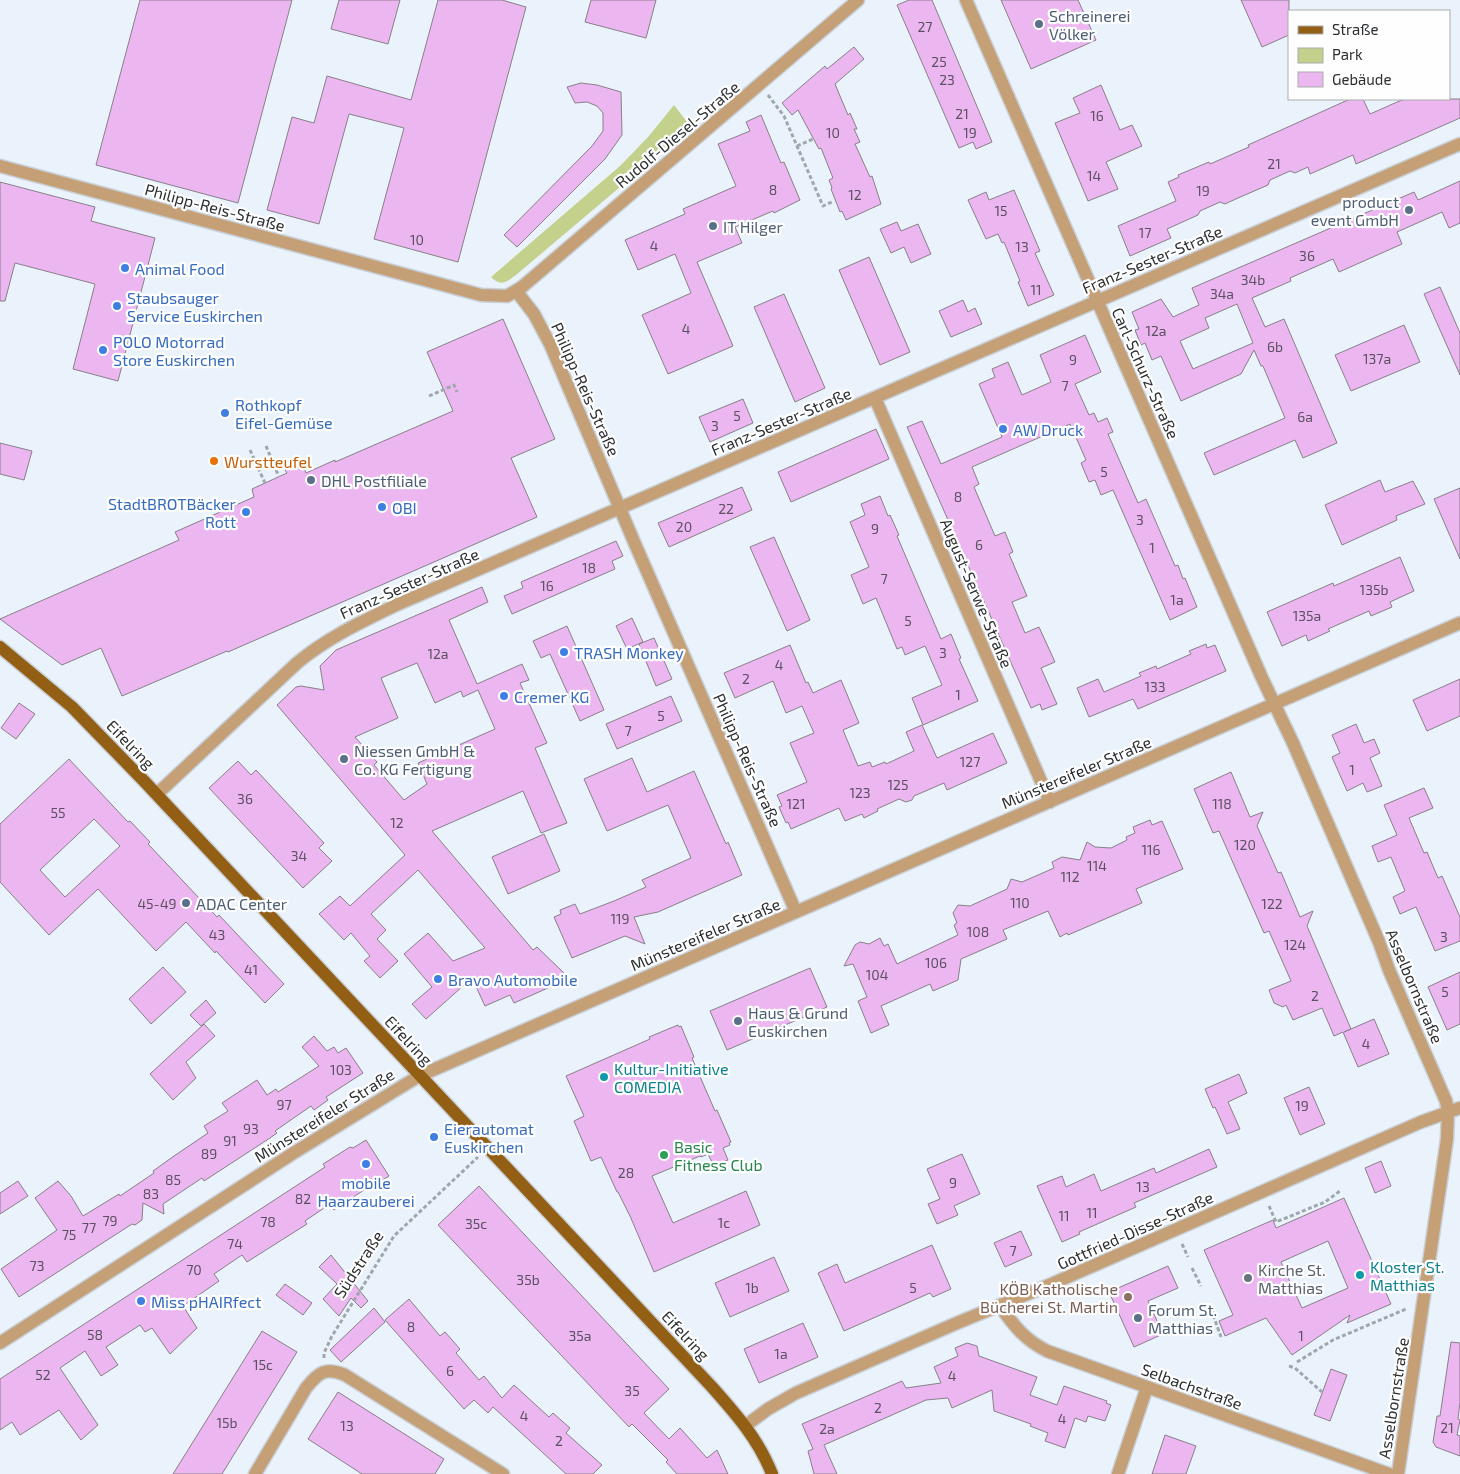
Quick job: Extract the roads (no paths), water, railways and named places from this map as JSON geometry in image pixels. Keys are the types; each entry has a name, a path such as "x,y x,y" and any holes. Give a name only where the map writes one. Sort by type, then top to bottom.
{"main road":[{"name":"Eifelring","path":"0,646 72,707 157,794 712,1387 745,1426 762,1450 772,1474"}],"street":[{"name":"Rudolf-Diesel-Straße","path":"517,292 858,0"},
{"name":"Carl-Schurz-Straße","path":"966,0 1096,302 1275,704"},
{"name":"Franz-Sester-Straße","path":"157,794 297,663 328,640 396,605 1460,144"},
{"name":"Philipp-Reis-Straße","path":"0,166 481,295 501,297 517,292 534,314 550,344 796,912"},
{"name":"August-Serwe-Straße","path":"875,398 1050,802"},
{"name":"Münstereifeler Straße","path":"0,1343 294,1152 419,1076 1460,623"},
{"name":"Asselbornstraße","path":"1275,704 1442,1091 1454,1110 1448,1139 1398,1474"},
{"name":"Gottfried-Disse-Straße","path":"745,1426 768,1409 796,1393 1454,1110"},
{"name":"Selbachstraße","path":"1000,1306 1015,1327 1034,1344 1047,1351 1389,1474"},
{"path":"255,1474 306,1388 313,1379 326,1370 345,1375 503,1474"},
{"path":"1118,1474 1146,1387"}],"place":[{"name":"Schreinerei Völker","path":"1039,24"},
{"name":"product event GmbH","path":"1409,210"},
{"name":"IT Hilger","path":"713,226"},
{"name":"Animal Food","path":"125,268"},
{"name":"Staubsauger Service Euskirchen","path":"117,306"},
{"name":"POLO Motorrad Store Euskirchen","path":"103,350"},
{"name":"Rothkopf Eifel-Gemüse","path":"225,413"},
{"name":"AW Druck","path":"1003,429"},
{"name":"Wurstteufel","path":"214,461"},
{"name":"DHL Postfiliale","path":"311,480"},
{"name":"OBI","path":"382,507"},
{"name":"StadtBROTBäcker Rott","path":"246,512"},
{"name":"TRASH Monkey","path":"564,652"},
{"name":"Cremer KG","path":"504,696"},
{"name":"Niessen GmbH & Co. KG Fertigung","path":"344,759"},
{"name":"ADAC Center","path":"186,903"},
{"name":"Bravo Automobile","path":"438,979"},
{"name":"Haus & Grund Euskirchen","path":"738,1021"},
{"name":"Kultur-Initiative COMEDIA","path":"604,1077"},
{"name":"Eierautomat Euskirchen","path":"434,1137"},
{"name":"Basic Fitness Club","path":"664,1155"},
{"name":"mobile Haarzauberei","path":"366,1164"},
{"name":"Kloster St. Matthias","path":"1360,1275"},
{"name":"Kirche St. Matthias","path":"1248,1278"},
{"name":"KÖB Katholische Bücherei St. Martin","path":"1128,1297"},
{"name":"Miss pHAIRfect","path":"141,1301"},
{"name":"Forum St. Matthias","path":"1138,1318"}]}
